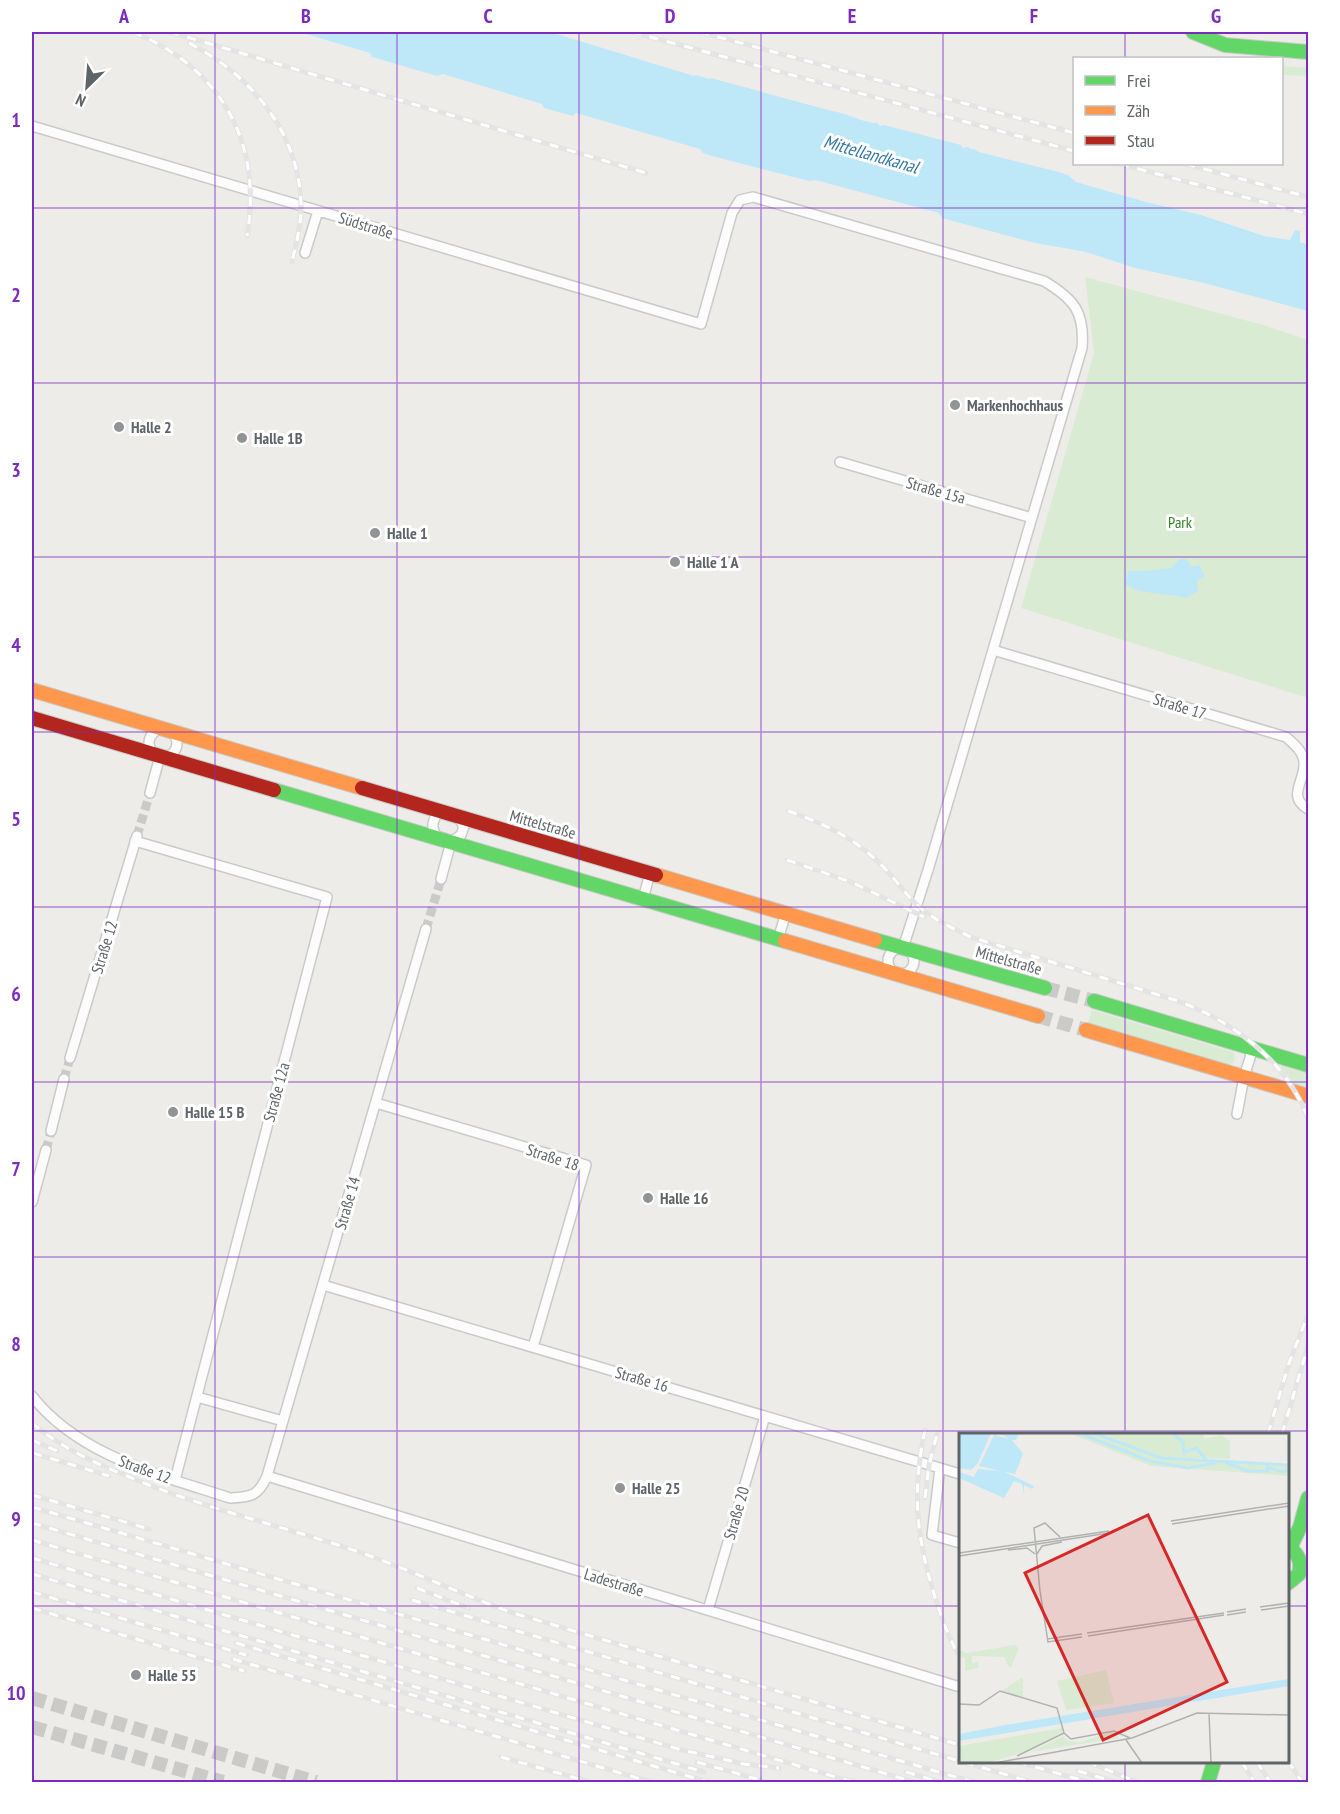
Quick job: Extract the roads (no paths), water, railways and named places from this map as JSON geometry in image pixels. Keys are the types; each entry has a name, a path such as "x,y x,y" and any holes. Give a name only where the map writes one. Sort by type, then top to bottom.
{"street":[{"path":"1193,32 1225,45 1308,52"},
{"name":"Südstraße","path":"32,126 700,324 732,213 740,200 753,197 1044,281 1064,293 1078,311 1083,330 1082,348 1032,518"},
{"path":"305,253 318,211"},
{"name":"Straße 15a","path":"840,462 1032,518"},
{"path":"903,948 918,905 1032,518"},
{"name":"Straße 17","path":"993,650 1286,737 1300,750 1305,765 1297,794 1302,805 1308,809"},
{"name":"Mittelstraße","path":"32,690 903,948 1045,987"},
{"path":"32,718 1038,1016"},
{"path":"158,730 168,730 176,737 177,748 171,755 160,756 150,750 149,739 158,730"},
{"path":"150,793 160,756"},
{"path":"437,838 432,828 437,814 451,814 464,827 461,835 451,842 441,879"},
{"name":"Straße 12","path":"70,1058 136,838"},
{"name":"Straße 12a","path":"136,838 327,897 175,1480"},
{"path":"643,899 650,873"},
{"path":"778,939 786,913"},
{"name":"Straße 14","path":"267,1476 426,929"},
{"path":"903,948 913,955 914,965 907,973 898,974 889,968 888,958 894,949 903,948"},
{"path":"1094,1001 1308,1065"},
{"path":"1086,1030 1308,1096"},
{"path":"1237,1114 1244,1077 1253,1048"},
{"path":"51,1131 64,1079"},
{"name":"Straße 18","path":"376,1103 586,1165 533,1347"},
{"path":"32,1202 46,1150"},
{"name":"Straße 16","path":"323,1285 959,1474"},
{"path":"197,1397 284,1421"},
{"name":"Straße 12","path":"33,1399 58,1423 110,1457 175,1480 230,1498 250,1497 262,1488 267,1476"},
{"name":"Straße 20","path":"708,1610 765,1416"},
{"path":"940,1468 932,1535 959,1543"},
{"name":"Ladestraße","path":"267,1476 959,1687"},
{"path":"1298,1578 1301,1562 1295,1551 1289,1548 1300,1527 1308,1498"},
{"path":"1208,1782 1213,1763"}],"water":[{"name":"Mittellandkanal","path":"299,32 541,32 560,35 694,76 711,78 877,123 880,126 884,125 961,145 962,148 968,147 979,152 1059,172 1068,175 1076,182 1201,215 1264,236 1290,240 1295,230 1300,231 1300,242 1306,244 1308,237 1308,311 1204,283 1135,268 1086,252 1035,243 942,218 939,213 815,180 809,181 712,156 703,153 700,149 576,113 573,116 544,108 542,104 443,74 437,76 372,57 370,53"},
{"path":"1179,559 1187,559 1191,567 1199,565 1205,576 1197,581 1198,591 1186,598 1147,592 1125,584 1128,571 1172,568"}],"tunnel":[{"path":"137,836 150,793"},
{"path":"426,929 441,879"},
{"path":"1045,988 1094,1001"},
{"path":"1038,1016 1086,1030"},
{"path":"64,1079 70,1058"},
{"path":"46,1150 51,1131"},
{"path":"32,1698 316,1782"},
{"path":"32,1727 223,1782"}],"railway":[{"path":"133,32 164,47 190,66 212,88 229,112 241,140 248,170 250,202 247,236"},
{"path":"170,32 646,173"},
{"path":"632,32 1073,151"},
{"path":"700,32 1073,133"},
{"path":"189,43 212,56 233,72 252,90 282,131 292,155 301,207 292,262"},
{"path":"1124,165 1308,214"},
{"path":"1190,165 1308,197"},
{"path":"788,811 846,837 881,865 922,909 964,934 1175,1000 1216,1019 1236,1031 1271,1060 1286,1078 1308,1118"},
{"path":"787,860 851,882 924,917"},
{"path":"1268,1433 1289,1363 1308,1315"},
{"path":"1282,1433 1308,1346"},
{"path":"32,1423 77,1453 155,1487 356,1551 513,1613 959,1745"},
{"path":"925,1430 917,1493 923,1552 948,1635 959,1655"},
{"path":"925,1498 929,1465 937,1434"},
{"path":"32,1440 57,1451"},
{"path":"33,1453 109,1476"},
{"path":"32,1495 149,1529"},
{"path":"32,1507 973,1782"},
{"path":"32,1523 914,1782"},
{"path":"32,1540 853,1782"},
{"path":"32,1558 682,1750 744,1764 779,1768"},
{"path":"32,1574 704,1772"},
{"path":"417,1588 468,1608"},
{"path":"32,1592 246,1655"},
{"path":"412,1600 959,1761"},
{"path":"32,1608 244,1671"},
{"path":"236,1643 708,1782"},
{"path":"233,1659 651,1782"},
{"path":"501,1757 590,1782"},
{"path":"697,1762 767,1782"},
{"path":"1289,1762 1302,1782"},
{"path":"966,1763 1031,1782"},
{"path":"1022,1763 1088,1782"},
{"path":"1090,1763 1137,1782"},
{"path":"1243,1763 1254,1782"},
{"path":"1258,1763 1270,1782"},
{"path":"1078,1771 1115,1782"},
{"path":"906,1772 940,1782"}],"place":[{"name":"Markenhochhaus","path":"955,405"},
{"name":"Halle 2","path":"119,427"},
{"name":"Halle 1B","path":"242,438"},
{"name":"Halle 1","path":"375,533"},
{"name":"Halle 1 A","path":"675,562"},
{"name":"Halle 15 B","path":"173,1112"},
{"name":"Halle 16","path":"648,1198"},
{"name":"Halle 25","path":"620,1488"},
{"name":"Halle 55","path":"136,1675"}],"park label":[{"name":"Park","path":"1180,522"}]}
